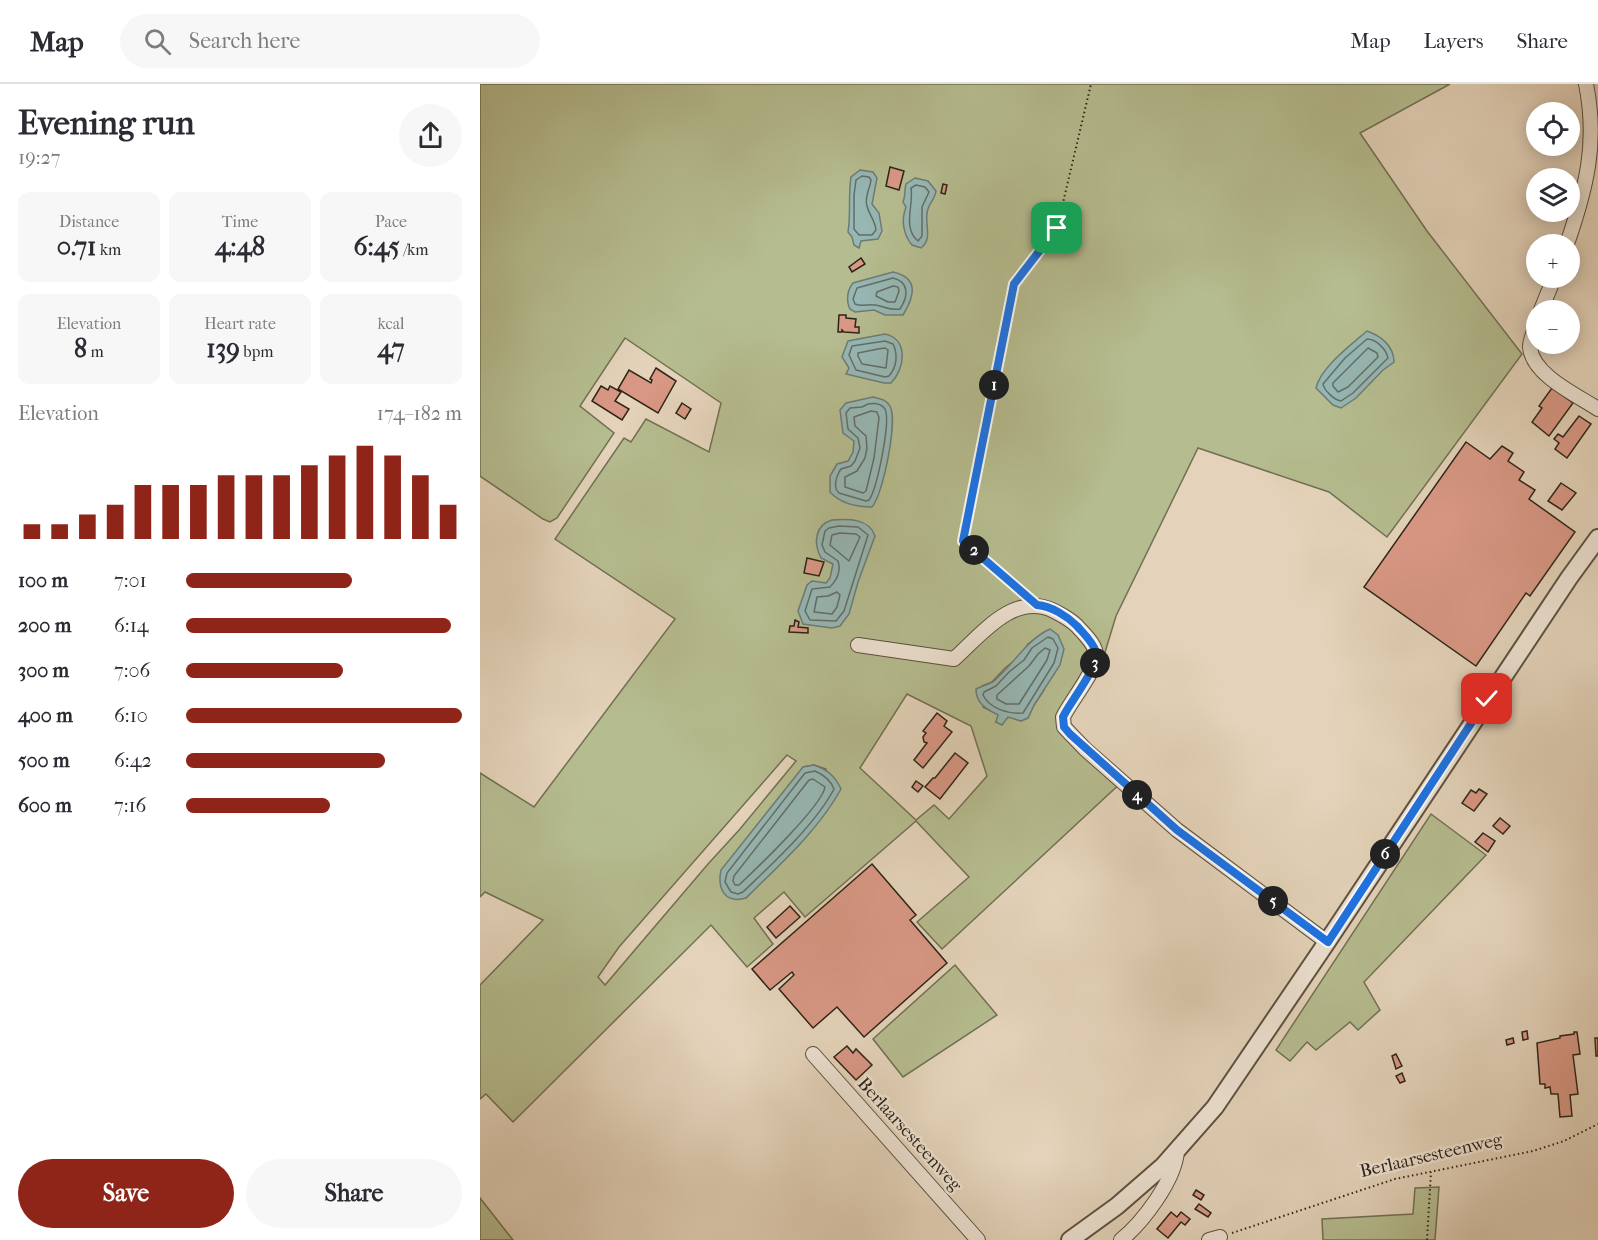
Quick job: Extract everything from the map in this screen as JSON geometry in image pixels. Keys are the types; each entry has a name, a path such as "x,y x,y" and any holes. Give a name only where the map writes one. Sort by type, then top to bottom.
{"street":[{"path":"1570,234 1582,200 1593,148 1586,84"},
{"path":"1531,354 1540,372 1598,409"},
{"path":"1070,1240 1117,1206 1177,1151 1215,1107 1598,538"},
{"path":"858,645 954,659 1015,608 1028,605 1044,606 1074,624 1089,639 1096,658 1093,668 1063,717 1064,727 1085,749 1177,830 1328,942"},
{"name":"Berlaarsesteenweg","path":"813,1054 978,1240"},
{"path":"1120,1240 1135,1228 1158,1197 1176,1160 1177,1151"}],"path":[{"path":"1037,605 963,541 1014,284 1057,228 1091,84"},
{"name":"Berlaarsesteenweg","path":"1215,1238 1395,1179 1533,1151 1564,1141 1598,1125"},
{"path":"1427,1240 1431,1172"}],"green space":[{"path":"480,84 1450,84 1360,133 1427,231 1522,354 1387,537 1329,492 1198,448 1116,616 1103,659 1066,716 1067,725 1125,779 942,949 917,922 969,877 916,821 805,917 784,892 754,918 773,944 747,967 711,925 513,1122 486,1094 480,1099 480,985 543,920 485,892 480,897 480,773 534,807 675,619 555,539 624,438 631,442 646,419 709,452 721,403 625,338 580,406 614,433 557,518 550,522 543,519 480,476","holes":["1043,633 1044,690 1028,718 1021,721 1010,717 996,722 999,715 983,707 982,686 992,682 1020,656 1028,644","907,694 971,726 987,776 949,819 934,805 916,820 860,768","787,755 796,761 605,985 598,977 619,947","814,765 826,769 813,828 746,898 803,767"]},
{"path":"1431,814 1486,855 1364,982 1380,1010 1358,1030 1350,1022 1316,1050 1307,1042 1290,1061 1276,1050"},
{"path":"955,965 997,1015 903,1077 873,1039"},
{"path":"1439,1187 1435,1240 1323,1240 1322,1219 1413,1214 1415,1188"},
{"path":"480,1198 513,1240 480,1240"}],"water":[{"path":"860,170 873,172 877,178 872,204 879,213 882,231 878,239 861,241 859,248 854,245 848,232 851,177"},
{"path":"915,178 928,181 936,191 927,214 927,240 921,248 912,245 909,241 903,222 906,207 903,202 906,184"},
{"path":"893,272 902,275 911,283 912,295 903,315 885,315 874,310 855,312 850,309 848,296 853,283"},
{"path":"1367,331 1386,342 1392,351 1394,362 1356,398 1341,408 1333,405 1316,388 1319,380 1337,357"},
{"path":"885,334 898,342 902,355 902,363 891,383 846,374 849,368 842,357 848,341"},
{"path":"873,397 885,401 890,406 892,426 881,488 872,507 866,507 849,504 834,496 830,492 830,476 837,464 848,461 853,452 854,441 843,433 840,410 846,403"},
{"path":"832,520 851,520 863,523 872,530 875,536 849,614 840,626 832,628 803,624 798,611 807,585 812,581 826,583 830,578 833,564 821,558 816,541 822,526"},
{"path":"1050,629 1058,635 1064,649 1060,665 1028,718 1021,721 1008,717 1002,725 996,722 998,715 980,702 976,689 994,681 1034,639"},
{"path":"814,765 830,774 841,789 832,804 797,847 746,898 728,897 720,883 721,870 803,767"}],"building":[{"path":"890,167 904,171 899,190 886,186"},
{"path":"943,184 947,185 945,194 941,193"},
{"path":"861,258 865,264 852,272 849,267"},
{"path":"839,315 856,319 855,327 859,327 859,333 842,330 838,332"},
{"path":"656,368 676,381 658,413 618,389 629,370 651,383 650,379"},
{"path":"601,386 608,390 610,386 621,392 615,401 629,409 622,420 592,401"},
{"path":"1552,388 1573,403 1549,436 1532,422 1542,408 1539,406"},
{"path":"682,403 691,409 685,419 676,413"},
{"path":"1579,416 1591,424 1567,458 1555,449 1559,443 1554,439 1558,434 1563,437"},
{"path":"1466,442 1490,459 1502,446 1513,453 1508,461 1524,472 1519,480 1535,490 1529,499 1575,532 1530,596 1526,593 1476,666 1364,587"},
{"path":"1561,483 1576,493 1562,510 1548,501"},
{"path":"807,558 824,562 819,576 804,573"},
{"path":"795,620 799,622 798,627 808,628 808,633 789,632"},
{"path":"937,713 947,721 944,726 952,732 923,768 914,760 927,743 924,742 923,737 926,733 923,731"},
{"path":"955,753 968,763 940,799 925,787"},
{"path":"916,781 923,786 918,792 912,787"},
{"path":"1479,789 1487,794 1474,811 1462,803 1471,790 1476,793"},
{"path":"1500,818 1510,826 1503,834 1493,826"},
{"path":"1483,833 1495,841 1488,852 1475,842"},
{"path":"872,864 916,915 910,920 947,963 864,1037 837,1007 813,1028 779,989 794,975 792,972 770,990 752,969"},
{"path":"790,906 800,917 776,938 767,927"},
{"path":"1527,1031 1528,1039 1523,1040 1522,1032"},
{"path":"1577,1032 1580,1054 1573,1055 1578,1094 1570,1095 1572,1116 1560,1117 1558,1094 1551,1094 1550,1087 1545,1088 1545,1084 1540,1084 1537,1043 1574,1034"},
{"path":"1513,1038 1514,1043 1507,1045 1506,1040"},
{"path":"1595,1038 1598,1038 1598,1056 1596,1056"},
{"path":"847,1046 853,1053 856,1049 872,1065 856,1080 834,1057"},
{"path":"1396,1054 1402,1066 1396,1069 1392,1056"},
{"path":"1402,1073 1405,1081 1400,1083 1396,1076"},
{"path":"1196,1190 1204,1195 1201,1200 1193,1195"},
{"path":"1199,1204 1211,1213 1208,1217 1195,1209"},
{"path":"1171,1212 1177,1217 1181,1212 1190,1219 1185,1225 1181,1222 1168,1238 1157,1229"}],"route":[{"path":"1057,228 1014,284 963,541 1037,605 1060,614 1089,639 1096,658 1093,668 1063,717 1064,727 1070,734 1177,830 1328,942 1487,699"}]}
